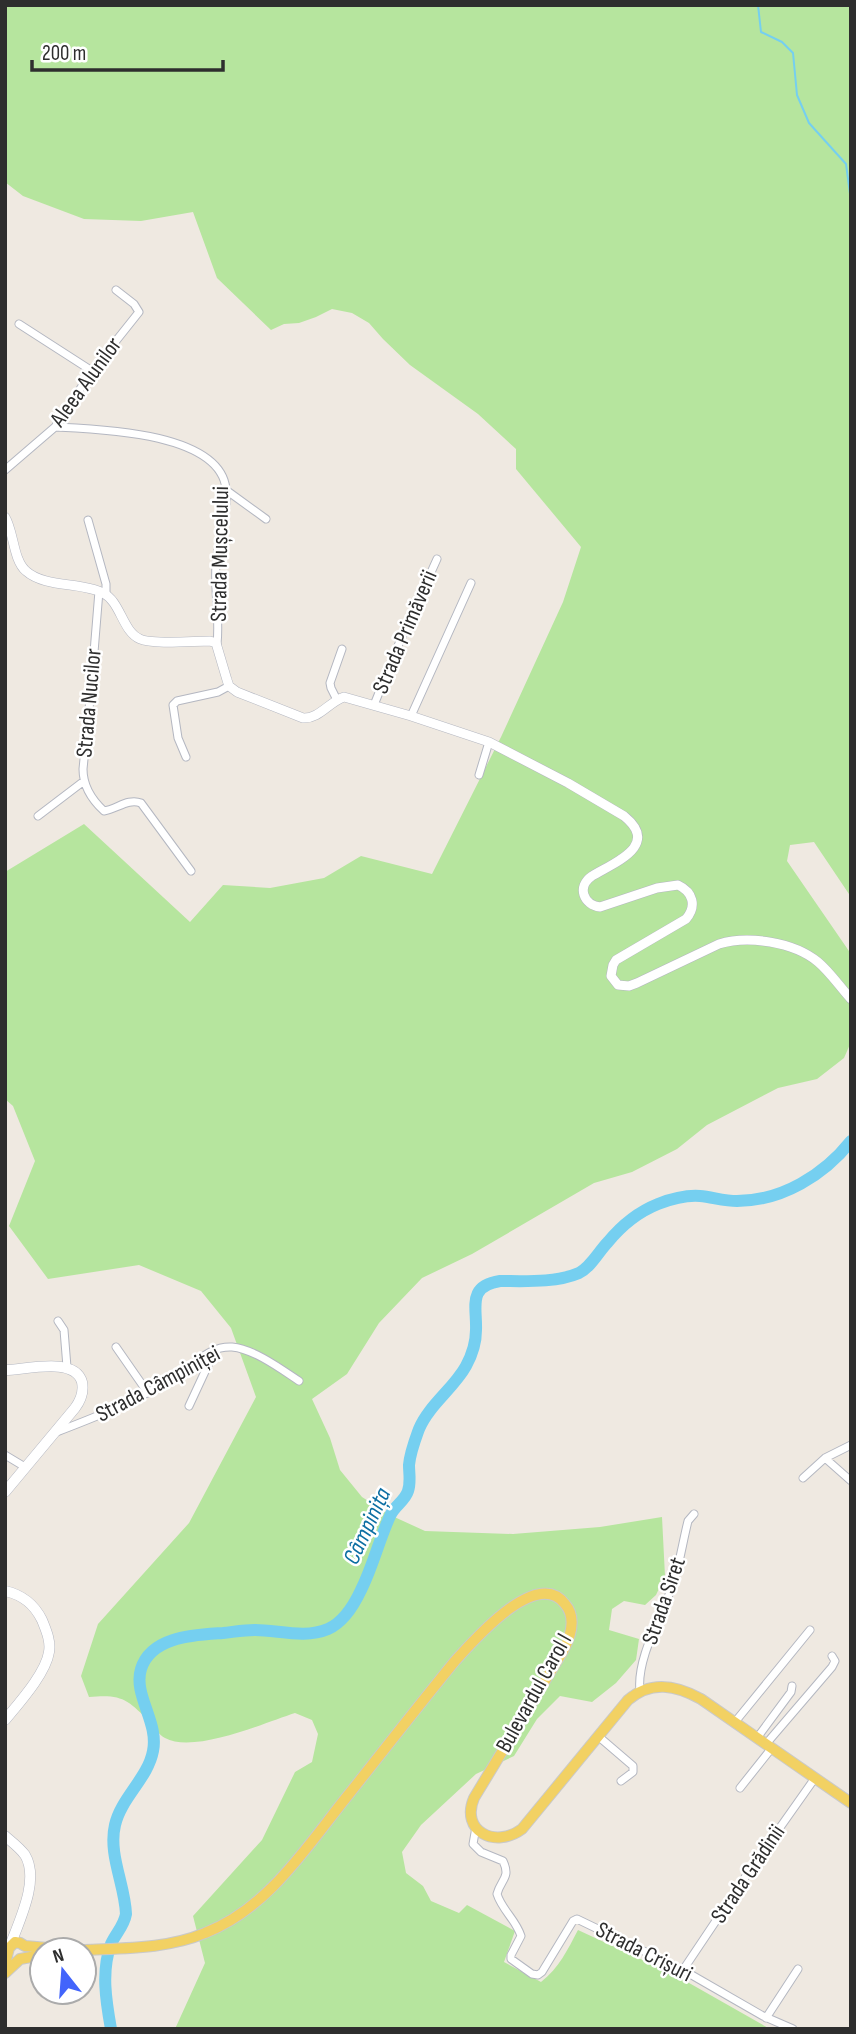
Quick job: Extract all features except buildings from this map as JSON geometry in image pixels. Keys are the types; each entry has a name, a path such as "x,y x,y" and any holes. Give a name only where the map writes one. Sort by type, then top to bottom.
{"main road":[{"path":"5,1370 67,1367 77,1372 80,1377 82,1393 75,1408 5,1492"},
{"path":"5,1591 20,1595 33,1606 44,1625 50,1649 43,1668 5,1720"},
{"name":"Bulevardul Carol I","path":"98,1949 144,1947 179,1941 203,1934 234,1919 253,1905 284,1876 469,1646 524,1599 540,1593 555,1595 565,1603 570,1614 572,1626 568,1641 474,1798 471,1816 476,1827"},
{"path":"476,1827 488,1837 494,1838 507,1837 522,1829 628,1700 640,1691 660,1686 681,1689 701,1699 851,1803"},
{"path":"5,1836 26,1857 31,1874 30,1887 5,1964"},
{"path":"5,1973 26,1951 18,1923"},
{"path":"9,1948 15,1942 28,1945"},
{"path":"9,1948 12,1958 28,1957"}],"street":[{"name":"Aleea Alunilor","path":"5,470 55,427 92,371 139,312 134,304 116,289"},
{"path":"19,324 92,371"},
{"name":"Strada Mușcelului","path":"55,427 131,433 188,447 205,457 222,476 226,490 215,575 217,644"},
{"path":"226,490 266,519"},
{"path":"5,517 19,561 26,572 40,579 102,593 113,602 133,634 142,640 209,641 217,644 229,686 218,692 177,701 173,705 178,738 186,757"},
{"name":"Strada Nucilor","path":"88,520 106,584 102,593 83,769 84,781 104,811 130,802 141,803 191,871"},
{"name":"Strada Primăverii","path":"374,705 437,559"},
{"name":"Strada Primăverii","path":"411,716 471,583"},
{"path":"337,700 330,683 342,649"},
{"name":"Strada Primăverii","path":"229,686 237,692 303,718 314,717 337,700 346,698 411,716 489,743 525,760 624,816 634,827 637,839 634,847 584,884 583,893 589,904 596,907 608,905 668,885 678,885 689,892 693,903 686,919 616,960 612,965 611,976 618,985 629,986 637,983 719,944 732,940 754,939 795,949 812,957 851,999"},
{"path":"479,775 489,743"},
{"path":"38,816 84,781"},
{"path":"58,1321 66,1337 67,1367"},
{"path":"116,1347 148,1393"},
{"name":"Strada Câmpiniței","path":"54,1433 109,1412 148,1393 215,1350 230,1347 241,1349 270,1362 299,1381"},
{"path":"189,1406 215,1350"},
{"path":"803,1478 825,1458 851,1445"},
{"path":"5,1455 25,1467"},
{"path":"825,1458 851,1481"},
{"name":"Strada Siret","path":"640,1691 639,1676 654,1629 673,1585 688,1521 694,1514"},
{"path":"735,1722 810,1630"},
{"path":"765,1744 832,1667 835,1661 832,1656"},
{"path":"740,1788 792,1692 792,1686"},
{"path":"598,1736 634,1766 633,1772 621,1781"},
{"name":"Strada Grădinii","path":"683,1970 815,1778"},
{"name":"Strada Crișuri","path":"476,1827 473,1844 477,1849 503,1861 506,1866 507,1875 497,1894 499,1902 519,1929 521,1936 511,1959 535,1976 542,1972 573,1921 577,1919 683,1970 766,2018 793,2029"},
{"path":"766,2018 798,1969"}],"green space":[{"path":"5,5 851,5 851,897 814,842 790,845 787,861 851,954 851,1042 844,1058 817,1079 778,1088 707,1125 677,1149 632,1172 594,1183 472,1254 422,1278 379,1323 347,1374 312,1399 330,1438 340,1470 362,1497 390,1515 425,1531 513,1534 600,1527 662,1517 665,1576 656,1595 645,1605 624,1601 612,1609 609,1630 639,1639 636,1660 616,1683 592,1702 560,1696 537,1719 514,1756 476,1774 421,1825 402,1852 406,1873 423,1886 431,1901 459,1913 467,1905 515,1931 504,1962 541,1982 558,1964 578,1930 675,1975 770,2029 175,2029 205,1963 193,1916 262,1840 295,1772 312,1762 318,1734 312,1720 295,1713 211,1740 178,1742 163,1737 129,1703 109,1696 89,1697 81,1676 98,1624 189,1523 256,1397 231,1328 201,1291 139,1265 48,1279 9,1226 35,1161 13,1106 5,1099 5,872 84,824 190,922 223,885 270,888 324,878 361,856 432,874 501,737 563,602 581,547 516,469 516,449 478,414 410,365 369,323 352,313 332,309 299,323 284,324 271,330 217,278 193,212 141,221 84,219 23,196 5,182"}],"waterway":[{"path":"758,5 761,32 782,42 793,53 797,95 809,123 846,164 851,201"},
{"name":"Câmpinița","path":"111,2029 106,1997 106,1965 111,1944 126,1914 113,1836 118,1815 146,1770 153,1751 153,1730 139,1679 146,1658 154,1650 175,1639 251,1630 319,1632 344,1618 365,1581 390,1516 408,1491 410,1460 423,1420 461,1374 470,1357 476,1335 476,1299 482,1288 500,1281 550,1280 579,1273 631,1220 651,1207 668,1201 695,1196 732,1201 754,1200 786,1191 815,1175 851,1141"}]}
